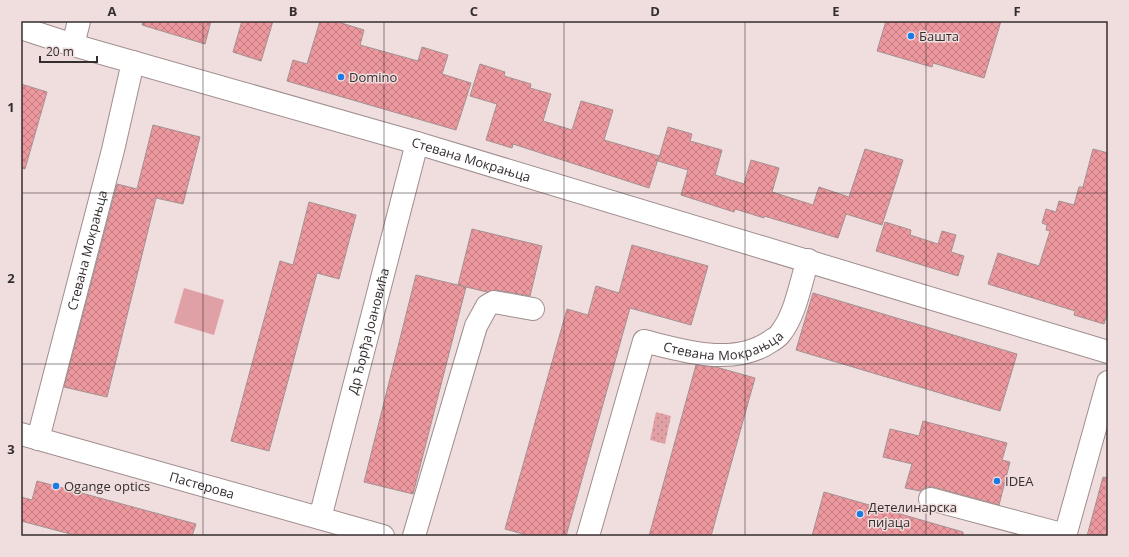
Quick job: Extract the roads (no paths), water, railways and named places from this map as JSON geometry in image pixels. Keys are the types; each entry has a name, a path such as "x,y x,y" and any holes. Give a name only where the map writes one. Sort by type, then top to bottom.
{"street":[{"path":"72,45 79,21"},
{"name":"Стевана Мокрањца","path":"21,28 72,45 417,143 808,260 1108,352"},
{"name":"Стевана Мокрањца","path":"29,436 111,158 133,62"},
{"name":"Др Ђорђа Јоановића","path":"320,518 417,143"},
{"name":"Стевана Мокрањца","path":"588,536 644,341 710,355 734,356 758,350 780,335 790,318 808,260"},
{"path":"414,536 476,326 487,306 494,302 533,308"},
{"path":"930,499 1065,536 1108,382"},
{"name":"Пастерова","path":"29,436 383,536"}],"place":[{"name":"Башта","path":"911,36"},
{"name":"Domino","path":"341,77"},
{"name":"IDEA","path":"997,481"},
{"name":"Ogange optics","path":"56,486"},
{"name":"Детелинарска пијаца","path":"860,514"}]}
